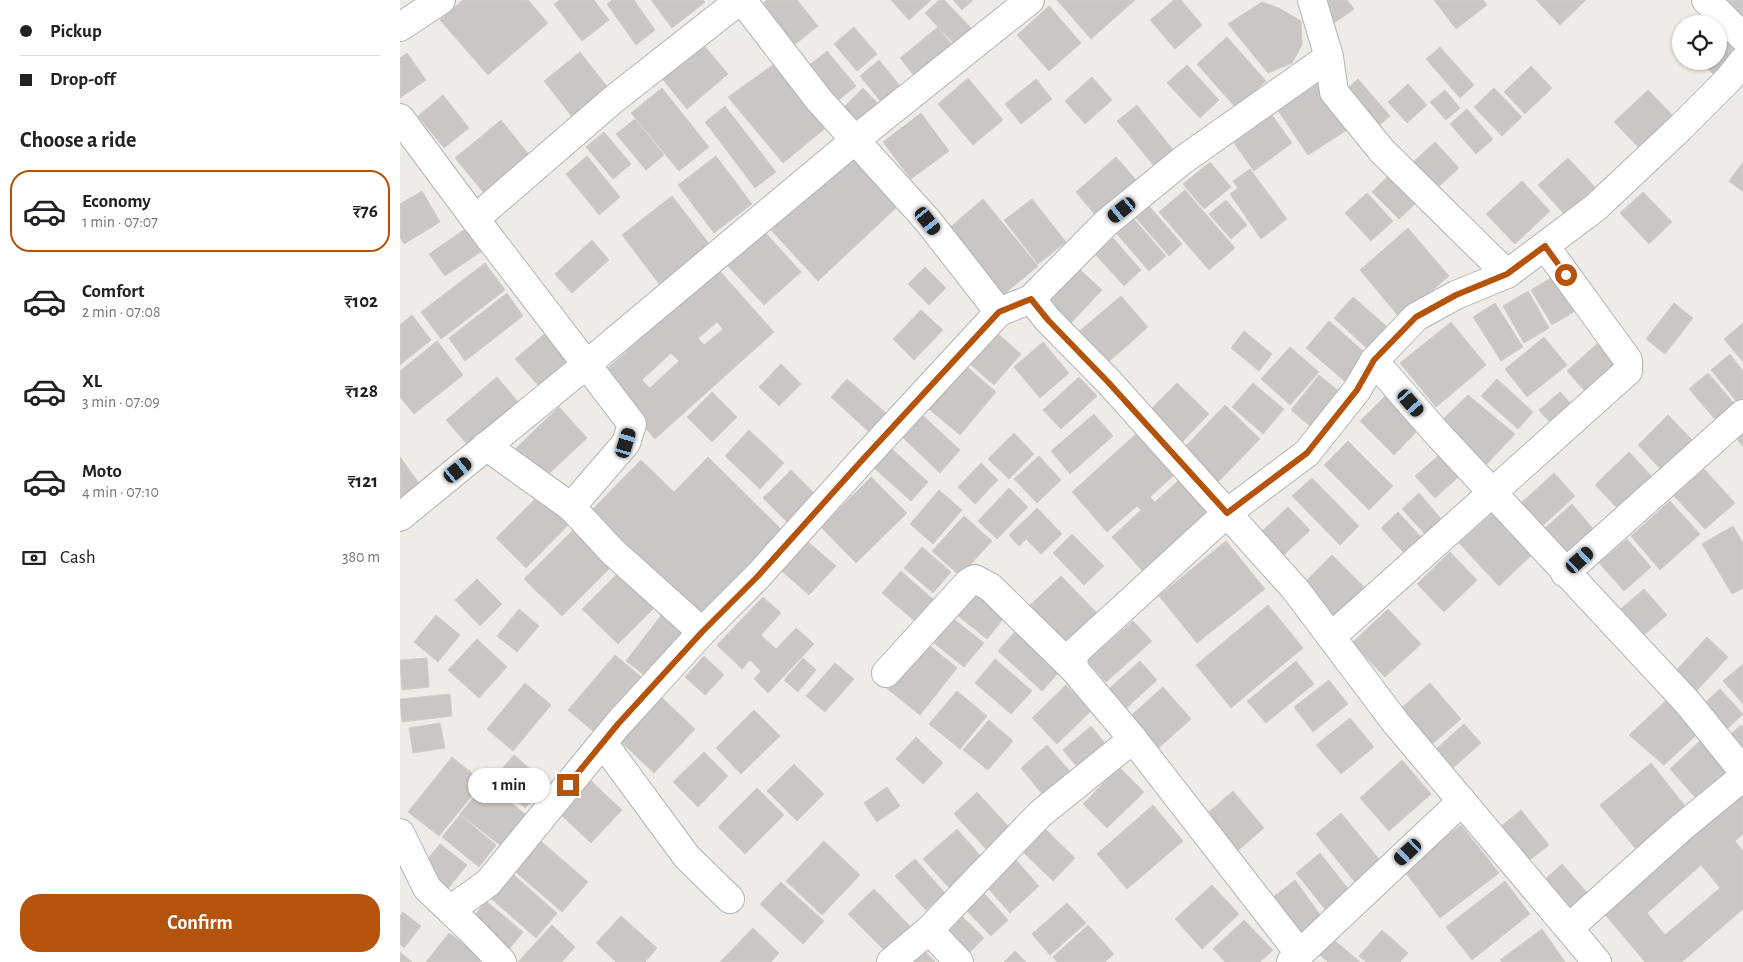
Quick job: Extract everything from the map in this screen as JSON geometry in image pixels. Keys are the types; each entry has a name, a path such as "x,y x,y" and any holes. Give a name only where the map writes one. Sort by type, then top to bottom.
{"street":[{"path":"400,28 441,0"},
{"path":"475,220 614,99 741,0 819,100 928,221 999,312"},
{"path":"400,518 855,140 1030,0"},
{"path":"1312,0 1329,57 1334,92 1376,143 1507,274"},
{"path":"1706,0 1743,37"},
{"path":"450,910 488,883 618,724 702,632 758,576 999,312 1031,299 1106,223 1183,160 1329,57"},
{"path":"1074,669 1073,654 1227,513 1307,453 1357,390 1374,360 1416,317 1456,295 1507,274 1595,208 1680,128 1727,81 1743,61"},
{"path":"400,118 475,220 632,424 626,443 571,507"},
{"path":"1331,637 1628,371 1628,360 1545,246"},
{"path":"1031,299 1048,320 1108,382 1295,589 1396,723 1597,962"},
{"path":"1374,360 1565,573 1688,703 1743,771"},
{"path":"1565,573 1743,414"},
{"path":"486,446 571,507 614,552 702,632"},
{"path":"886,673 968,582 975,579 990,587 1074,669 1133,739 1295,958 1462,801"},
{"path":"891,962 929,930 1040,814 1133,739"},
{"path":"603,743 687,857 730,899"},
{"path":"1569,928 1682,827 1743,777"},
{"path":"400,833 427,888 502,962"},
{"path":"929,930 959,962"}],"building":[{"path":"463,0 528,0 548,23 488,75 440,20"},
{"path":"560,0 594,0 609,20 582,41 554,4"},
{"path":"612,0 634,0 655,30 636,45 607,4"},
{"path":"651,0 703,0 705,2 672,28"},
{"path":"767,0 797,0 818,26 788,50 755,10"},
{"path":"891,0 931,0 909,20"},
{"path":"939,0 944,0 979,36 962,52 925,13"},
{"path":"953,0 973,0 962,10"},
{"path":"1057,0 1135,0 1091,39"},
{"path":"1174,0 1181,0 1202,25 1175,49 1150,20"},
{"path":"1320,0 1347,0 1354,9 1330,26"},
{"path":"1434,0 1483,0 1487,5 1456,29"},
{"path":"1536,0 1586,0 1560,25"},
{"path":"1720,0 1743,0 1743,23"},
{"path":"1262,2 1279,8 1301,21 1302,45 1292,63 1268,73 1228,24"},
{"path":"1049,6 1081,43 1049,71 1017,35"},
{"path":"854,27 877,54 857,71 834,44"},
{"path":"938,27 957,51 919,82 900,58"},
{"path":"1227,37 1266,81 1236,108 1197,64"},
{"path":"1727,39 1737,49 1727,59"},
{"path":"701,42 728,74 687,109 660,76"},
{"path":"1440,47 1474,85 1460,98 1426,59"},
{"path":"827,51 856,86 831,106 802,71"},
{"path":"580,52 609,89 573,118 544,81"},
{"path":"407,53 426,80 400,98 400,58"},
{"path":"879,60 905,92 886,108 860,76"},
{"path":"777,62 828,126 783,163 728,97"},
{"path":"1187,65 1219,100 1200,118 1167,83"},
{"path":"1531,66 1552,88 1525,114 1504,92"},
{"path":"1709,70 1717,70 1713,74"},
{"path":"1092,77 1112,100 1085,124 1065,101"},
{"path":"968,78 1003,120 973,145 938,104"},
{"path":"1036,79 1052,99 1021,124 1005,104"},
{"path":"1358,79 1390,116 1371,132 1340,95"},
{"path":"1316,83 1347,130 1308,155 1277,109"},
{"path":"1408,84 1427,105 1407,123 1388,102"},
{"path":"662,88 709,147 679,171 631,113"},
{"path":"863,88 883,109 856,134 837,114"},
{"path":"1494,88 1522,117 1502,136 1474,107"},
{"path":"1445,90 1460,108 1446,120 1430,102"},
{"path":"1648,90 1680,123 1646,155 1614,122"},
{"path":"443,95 469,128 444,148 418,116"},
{"path":"1137,105 1174,151 1155,167 1117,121"},
{"path":"725,106 776,172 755,188 705,122"},
{"path":"1467,109 1493,139 1476,154 1450,124"},
{"path":"921,113 949,151 911,179 883,142"},
{"path":"1272,115 1292,143 1254,171 1234,143"},
{"path":"635,119 664,155 646,170 616,134"},
{"path":"501,120 534,161 488,198 455,158"},
{"path":"604,132 631,164 613,179 586,147"},
{"path":"1435,142 1459,168 1433,192 1409,166"},
{"path":"851,155 898,206 818,281 771,230"},
{"path":"587,156 620,197 599,215 566,174"},
{"path":"716,156 752,204 714,233 678,185"},
{"path":"1116,157 1137,181 1096,216 1076,192"},
{"path":"1568,158 1595,187 1565,215 1538,185"},
{"path":"1210,162 1231,187 1204,209 1183,184"},
{"path":"1743,162 1743,192 1729,181"},
{"path":"1250,169 1287,219 1261,239 1230,194 1238,188 1233,181"},
{"path":"1390,174 1417,202 1399,219 1372,192"},
{"path":"1522,181 1550,211 1515,244 1486,214"},
{"path":"1185,190 1235,248 1209,270 1159,212"},
{"path":"422,191 440,222 404,244 400,237 400,204"},
{"path":"1643,192 1672,222 1649,244 1620,213"},
{"path":"1367,193 1393,221 1371,241 1345,213"},
{"path":"672,196 714,250 663,289 622,235"},
{"path":"983,199 1038,266 997,300 942,234"},
{"path":"1032,199 1066,242 1038,264 1004,220"},
{"path":"1226,200 1247,225 1231,239 1209,214"},
{"path":"1149,206 1182,244 1169,256 1136,218"},
{"path":"1133,218 1166,256 1149,271 1116,233"},
{"path":"1408,228 1449,276 1400,318 1360,270"},
{"path":"465,229 481,252 445,276 429,254"},
{"path":"764,231 801,272 764,305 727,265"},
{"path":"1113,238 1141,270 1124,286 1095,254"},
{"path":"592,240 609,260 572,293 555,274"},
{"path":"485,263 505,290 441,339 421,312"},
{"path":"1075,265 1102,290 1070,324 1043,299"},
{"path":"925,267 946,288 929,305 908,284"},
{"path":"718,269 774,332 655,439 599,376","holes":["717,322 723,329 704,345 698,338","671,353 679,361 650,388 642,380"]},
{"path":"1559,273 1580,308 1552,325 1531,290"},
{"path":"1528,291 1549,328 1524,343 1503,306"},
{"path":"507,293 523,316 465,361 449,338"},
{"path":"1121,296 1148,327 1104,366 1076,334"},
{"path":"1353,297 1391,330 1371,352 1334,318"},
{"path":"1495,303 1523,347 1501,361 1473,317"},
{"path":"1674,303 1693,318 1665,354 1646,339"},
{"path":"921,310 943,330 914,360 893,339"},
{"path":"412,315 431,340 400,365 400,325"},
{"path":"1329,321 1371,358 1348,384 1306,348"},
{"path":"1451,322 1486,365 1436,407 1400,363"},
{"path":"1743,323 1743,362 1724,339"},
{"path":"548,331 577,364 544,392 515,359"},
{"path":"1244,331 1272,354 1259,371 1231,348"},
{"path":"997,333 1021,354 994,385 970,364"},
{"path":"1544,337 1567,365 1527,397 1505,369"},
{"path":"437,341 463,375 414,414 400,397 400,371"},
{"path":"1043,342 1069,373 1040,398 1014,367"},
{"path":"1599,342 1624,368 1591,398 1567,371"},
{"path":"1290,347 1319,372 1290,405 1261,379"},
{"path":"1730,354 1743,371 1743,405 1741,407 1711,370"},
{"path":"781,364 801,384 779,406 759,387"},
{"path":"966,366 996,392 960,435 929,409"},
{"path":"1708,373 1739,409 1720,425 1689,389"},
{"path":"1319,375 1346,397 1317,432 1291,410"},
{"path":"497,377 525,410 475,453 446,420"},
{"path":"1079,377 1097,396 1061,429 1043,410"},
{"path":"847,379 886,413 869,432 831,397"},
{"path":"1497,379 1533,412 1518,429 1481,396"},
{"path":"1177,383 1209,414 1179,445 1146,414"},
{"path":"1253,383 1284,409 1263,434 1232,407"},
{"path":"712,392 737,417 712,442 687,417"},
{"path":"1389,392 1422,426 1394,455 1360,421"},
{"path":"1560,392 1577,410 1556,429 1539,410"},
{"path":"1468,395 1515,434 1484,467 1440,422"},
{"path":"1225,405 1260,439 1217,483 1183,449"},
{"path":"559,407 587,438 541,481 513,451"},
{"path":"919,412 960,450 940,473 899,434"},
{"path":"1094,414 1113,436 1070,474 1051,451"},
{"path":"1668,415 1699,447 1668,477 1638,445"},
{"path":"749,430 784,463 760,489 725,456"},
{"path":"1743,432 1743,447 1736,438"},
{"path":"1014,433 1034,454 1009,479 988,459"},
{"path":"1137,433 1174,475 1150,497 1155,502 1179,480 1213,518 1147,576 1112,537 1141,510 1137,506 1107,532 1072,492"},
{"path":"1348,441 1393,486 1369,510 1324,465"},
{"path":"891,448 928,482 911,501 873,467"},
{"path":"1445,450 1464,472 1435,498 1415,476"},
{"path":"1629,452 1655,480 1622,513 1595,485"},
{"path":"1039,456 1061,480 1037,503 1014,479"},
{"path":"400,457 424,490 400,508"},
{"path":"708,457 786,534 700,623 588,514 641,460 674,492"},
{"path":"981,463 998,480 975,504 958,487"},
{"path":"1704,469 1735,503 1705,529 1674,496"},
{"path":"791,470 816,495 788,523 763,498"},
{"path":"1554,473 1575,496 1540,528 1519,505"},
{"path":"871,477 907,513 856,563 821,527"},
{"path":"1312,478 1359,526 1340,545 1292,496"},
{"path":"1009,488 1028,507 997,539 978,521"},
{"path":"939,490 962,510 933,544 910,524"},
{"path":"543,491 573,520 526,568 496,538"},
{"path":"1419,493 1443,521 1427,536 1402,509"},
{"path":"1670,501 1700,534 1660,570 1631,536"},
{"path":"1572,504 1596,532 1567,558 1543,530"},
{"path":"1288,507 1310,530 1284,555 1261,532"},
{"path":"1037,508 1062,534 1041,554 1026,539 1019,546 1009,535"},
{"path":"1496,510 1535,552 1499,586 1459,543"},
{"path":"1398,512 1423,539 1405,554 1381,528"},
{"path":"964,516 992,541 960,576 932,551"},
{"path":"1733,526 1743,543 1743,588 1732,594 1702,544"},
{"path":"576,527 614,564 562,616 524,579"},
{"path":"1072,534 1104,566 1084,585 1053,553"},
{"path":"1627,539 1651,567 1624,591 1599,563"},
{"path":"1226,541 1265,589 1197,643 1159,596"},
{"path":"808,542 836,566 809,595 782,571"},
{"path":"922,547 951,572 933,593 904,568"},
{"path":"1450,552 1477,580 1444,612 1417,584"},
{"path":"1332,555 1372,595 1342,624 1303,584"},
{"path":"623,568 659,603 618,644 582,609"},
{"path":"901,571 935,601 916,622 882,593"},
{"path":"1061,576 1097,613 1059,648 1024,611"},
{"path":"477,579 502,604 480,626 455,600"},
{"path":"973,586 1007,614 987,639 953,612"},
{"path":"1644,589 1667,615 1638,640 1615,614"},
{"path":"763,597 781,613 761,635 776,649 796,628 814,644 768,693 754,679 761,671 750,660 742,669 717,645"},
{"path":"1268,605 1303,648 1231,708 1196,665"},
{"path":"519,609 539,626 517,652 497,636"},
{"path":"1388,609 1421,644 1385,677 1352,643"},
{"path":"663,613 690,634 653,682 626,661"},
{"path":"436,615 460,635 438,662 414,642"},
{"path":"950,616 984,643 964,667 930,640"},
{"path":"1133,621 1152,641 1106,682 1087,661"},
{"path":"1018,628 1063,668 1042,691 998,651"},
{"path":"1707,637 1728,657 1691,697 1670,677"},
{"path":"477,639 507,667 479,698 448,670"},
{"path":"923,640 957,668 920,715 885,687"},
{"path":"615,655 646,681 599,736 568,710"},
{"path":"704,656 724,675 705,695 685,677"},
{"path":"427,658 429,687 402,690 400,660"},
{"path":"803,658 816,670 798,692 784,680"},
{"path":"995,659 1032,691 1011,714 975,683"},
{"path":"1140,661 1157,680 1121,713 1103,694"},
{"path":"1296,661 1314,684 1266,723 1247,701"},
{"path":"835,663 854,679 825,712 806,696"},
{"path":"1743,664 1743,704 1723,681"},
{"path":"1329,680 1348,704 1313,732 1294,707"},
{"path":"525,683 551,705 513,751 487,729"},
{"path":"1430,683 1461,719 1429,747 1398,711"},
{"path":"1066,685 1091,711 1057,744 1032,718"},
{"path":"1163,687 1191,719 1153,753 1125,721"},
{"path":"1720,689 1743,714 1724,732 1700,707"},
{"path":"957,691 987,716 960,749 929,724"},
{"path":"450,694 452,716 402,722 400,699"},
{"path":"660,696 695,729 654,773 619,740"},
{"path":"1671,696 1702,730 1664,765 1629,735"},
{"path":"754,710 780,736 741,774 716,748"},
{"path":"1350,718 1374,747 1341,774 1316,745"},
{"path":"989,720 1013,741 988,770 963,750"},
{"path":"440,723 445,748 413,753 409,728"},
{"path":"1464,724 1481,743 1453,768 1436,749"},
{"path":"1741,725 1743,727 1743,756 1724,740"},
{"path":"1091,726 1107,746 1079,769 1063,750"},
{"path":"916,737 943,763 923,784 896,759"},
{"path":"1703,738 1735,774 1702,805 1670,769"},
{"path":"1047,745 1075,777 1047,800 1021,768"},
{"path":"704,752 728,776 698,807 673,782"},
{"path":"514,755 546,783 525,808 492,780"},
{"path":"452,757 483,782 439,836 408,812"},
{"path":"1402,760 1431,794 1389,831 1360,798"},
{"path":"1651,763 1689,811 1639,853 1600,805"},
{"path":"794,764 824,794 797,821 767,791"},
{"path":"1119,767 1144,792 1107,828 1083,804"},
{"path":"589,779 622,810 591,843 559,813"},
{"path":"486,782 525,814 500,845 460,814"},
{"path":"887,787 900,806 877,822 864,803"},
{"path":"757,788 784,815 745,854 718,827"},
{"path":"1233,791 1264,828 1234,854 1203,817"},
{"path":"1743,791 1743,834 1735,841 1743,851 1743,909 1682,962 1645,962 1603,912","holes":["1701,865 1720,888 1665,935 1647,913"]},
{"path":"977,792 1009,827 986,849 954,814"},
{"path":"1153,805 1183,841 1127,889 1097,854"},
{"path":"1521,810 1549,845 1522,866 1495,831"},
{"path":"1341,813 1384,865 1358,886 1316,834"},
{"path":"460,815 496,845 479,867 442,837"},
{"path":"1461,825 1499,873 1440,918 1403,869"},
{"path":"1043,827 1075,858 1053,881 1021,850"},
{"path":"957,829 985,861 952,891 923,859"},
{"path":"536,837 588,882 562,912 510,867"},
{"path":"824,841 860,875 822,915 786,881"},
{"path":"440,844 467,865 446,891 419,869"},
{"path":"1320,853 1353,895 1329,914 1296,873"},
{"path":"915,859 945,893 926,910 895,876"},
{"path":"1016,860 1039,886 1010,913 986,886"},
{"path":"1562,864 1591,897 1571,915 1542,882"},
{"path":"508,870 557,913 536,938 487,895"},
{"path":"1295,880 1321,916 1294,937 1267,902"},
{"path":"1505,881 1530,914 1472,960 1446,927"},
{"path":"781,882 824,921 803,944 760,904"},
{"path":"1212,885 1239,914 1202,949 1175,919"},
{"path":"874,889 910,926 885,951 848,914"},
{"path":"982,891 1008,920 991,936 964,908"},
{"path":"486,901 523,932 506,953 469,922"},
{"path":"1067,903 1086,923 1050,955 1032,934"},
{"path":"956,910 984,938 963,959 934,931"},
{"path":"403,912 421,926 404,948 400,944 400,916"},
{"path":"621,916 657,948 645,962 616,962 596,943"},
{"path":"1244,920 1273,950 1260,962 1225,962 1213,949"},
{"path":"552,925 575,947 562,962 518,962"},
{"path":"1088,925 1114,954 1105,962 1057,962 1053,957"},
{"path":"753,928 779,953 771,962 720,962"},
{"path":"1542,929 1565,962 1502,962 1500,960"},
{"path":"1382,930 1408,953 1400,962 1366,962 1359,956"},
{"path":"449,933 483,958 479,962 426,962"},
{"path":"1334,940 1360,962 1328,962 1320,955"},
{"path":"922,948 935,962 907,962"},
{"path":"1015,951 1026,962 1004,962"},
{"path":"400,952 412,962 400,962"}],"route":[{"path":"568,785 618,724 702,632 758,576 999,312 1031,299 1048,320 1108,382 1227,513 1307,453 1357,390 1374,360 1416,317 1456,295 1507,274 1545,246 1566,275"}]}
